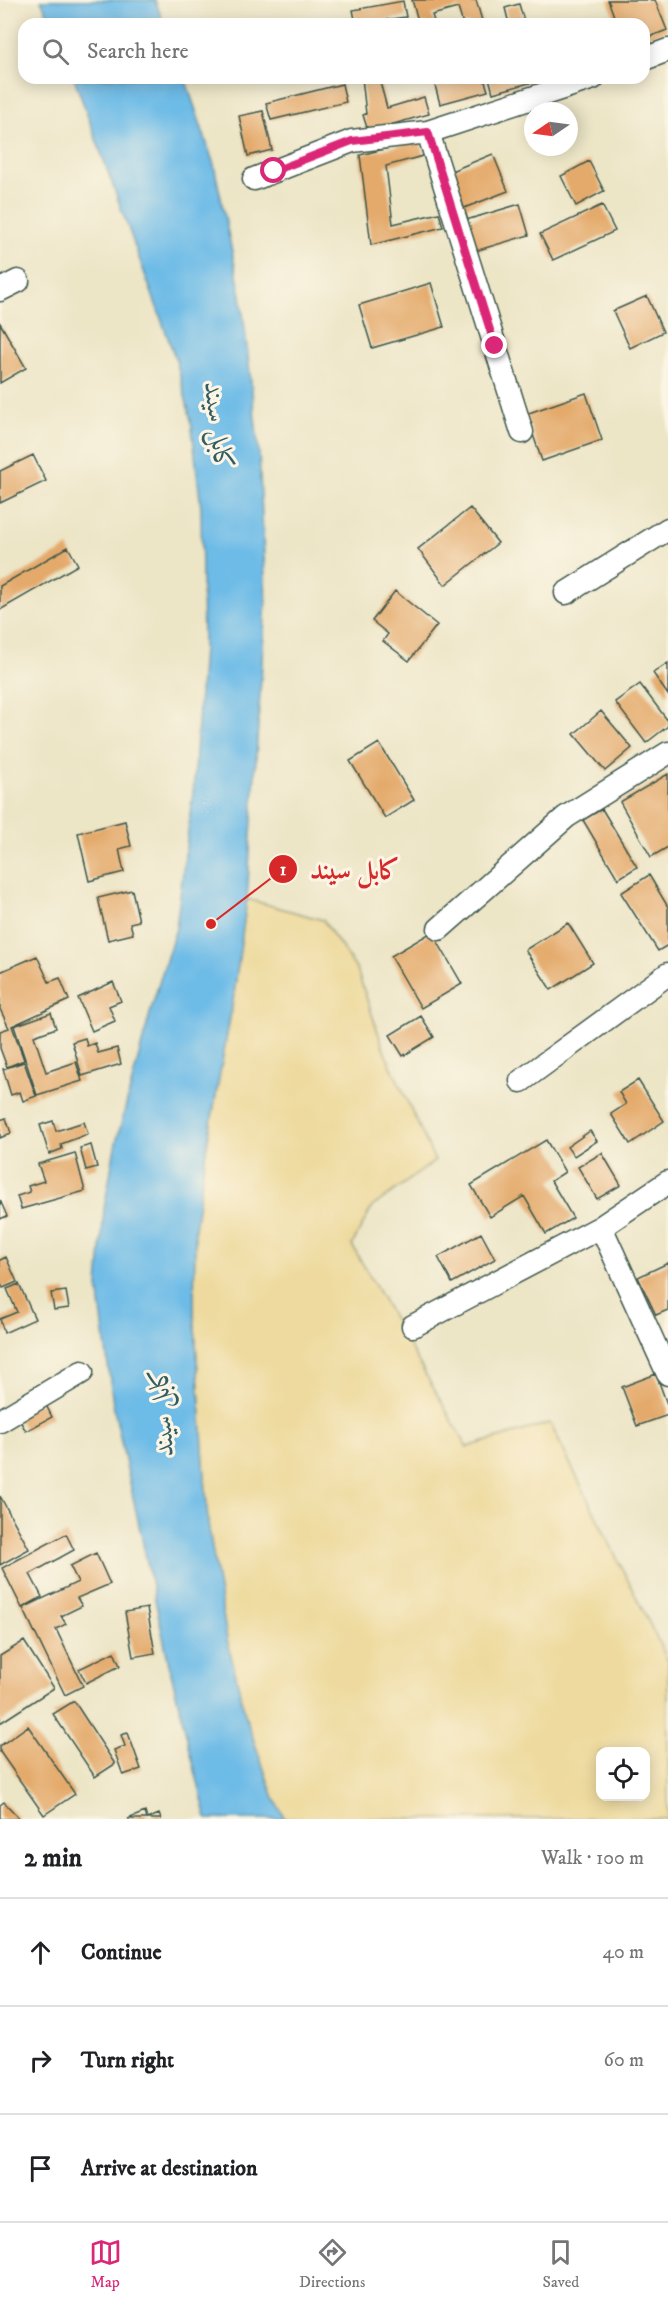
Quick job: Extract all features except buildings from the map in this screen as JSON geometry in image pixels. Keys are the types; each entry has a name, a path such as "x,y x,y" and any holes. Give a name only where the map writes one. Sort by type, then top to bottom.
{"street":[{"path":"650,57 668,50"},
{"path":"254,179 352,141 428,132 575,84"},
{"path":"428,132 522,432"},
{"path":"566,592 668,529"},
{"path":"439,929 566,817 668,753"},
{"path":"521,1081 668,974"},
{"path":"413,1326 600,1227 668,1182"},
{"path":"600,1227 668,1374"},
{"path":"0,1421 82,1372"}],"sand":[{"path":"247,899 323,920 357,970 385,1053 435,1161 372,1207 352,1245 467,1447 550,1423 668,1661 668,1819 285,1819 274,1798 246,1718 227,1639 208,1523 194,1311 195,1230 205,1156 233,1001"}],"water":[{"path":"41,0 155,0 162,18 49,18"},
{"path":"76,84 187,84 214,165 241,295 259,453 266,600 247,899 233,1001 205,1156 195,1230 194,1311 208,1523 227,1639 246,1718 274,1798 285,1819 207,1819 170,1669 113,1404 98,1286 104,1209 115,1147 152,1006 176,928 194,783 203,648 201,508 191,420 176,360"}],"place":[{"name":"کابل سيند","path":"211,924"}],"route":[{"path":"274,171 352,141 428,132 495,346"}]}
